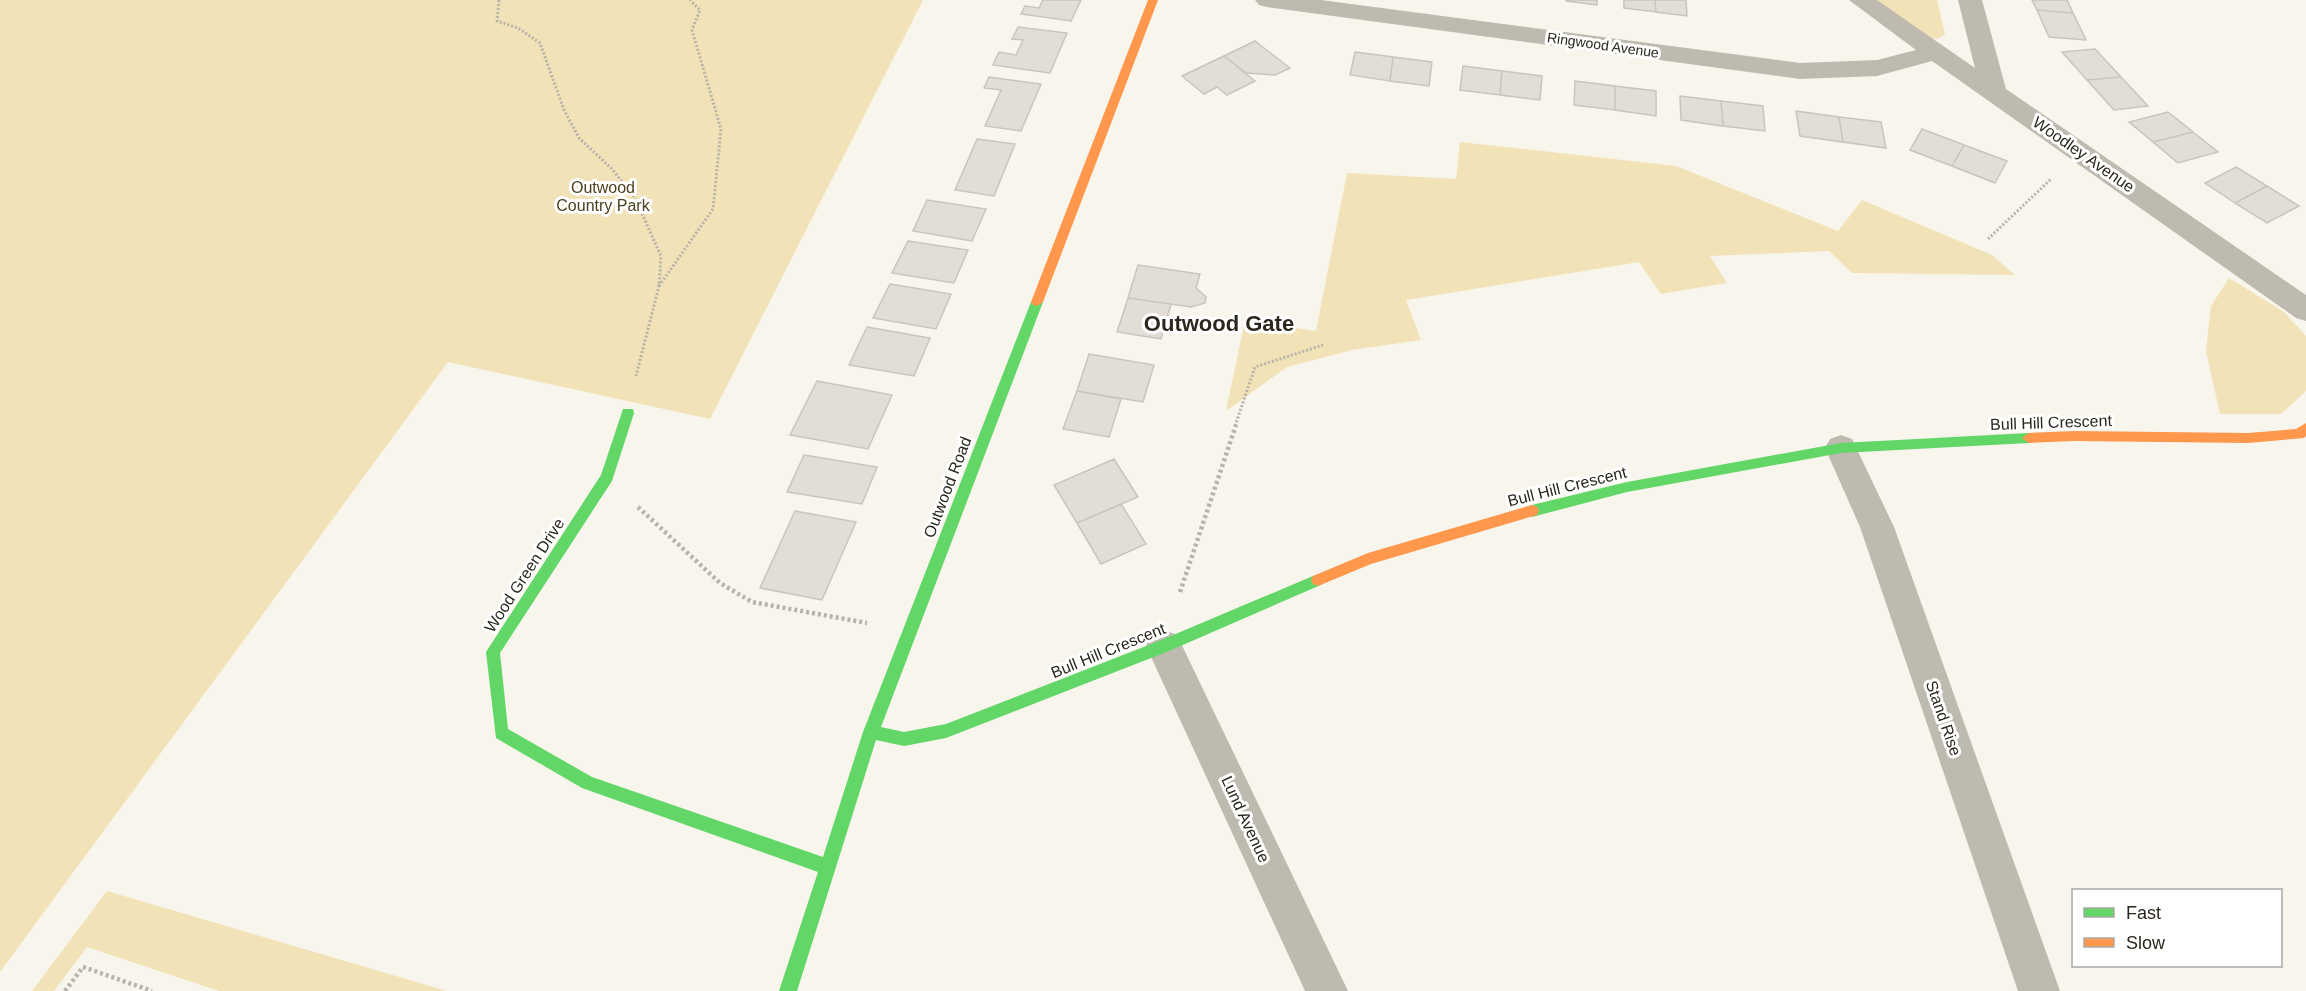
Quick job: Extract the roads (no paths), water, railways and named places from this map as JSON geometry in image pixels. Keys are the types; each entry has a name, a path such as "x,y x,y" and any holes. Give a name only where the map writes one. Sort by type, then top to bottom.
{"street":[{"name":"Outwood Road","path":"788,991 871,732 1153,0"},
{"name":"Ringwood Avenue","path":"1267,0 1800,71 1877,68 1938,52"},
{"name":"Woodley Avenue","path":"1861,0 2306,310"},
{"path":"1970,0 1994,91"},
{"name":"Wood Green Drive","path":"628,414 607,477 493,652 501,733 588,783 828,867"},
{"name":"Bull Hill Crescent","path":"871,732 904,739 946,730 1164,646 1368,559 1505,518 1628,486 1841,448 2073,436 2248,438 2299,434 2306,428"},
{"name":"Stand Rise","path":"1841,448 1877,527 2039,991"},
{"name":"Lund Avenue","path":"1164,646 1328,991"}],"district":[{"name":"Outwood Gate","path":"1219,323"}],"park label":[{"name":"Outwood Country Park","path":"603,196"}]}
